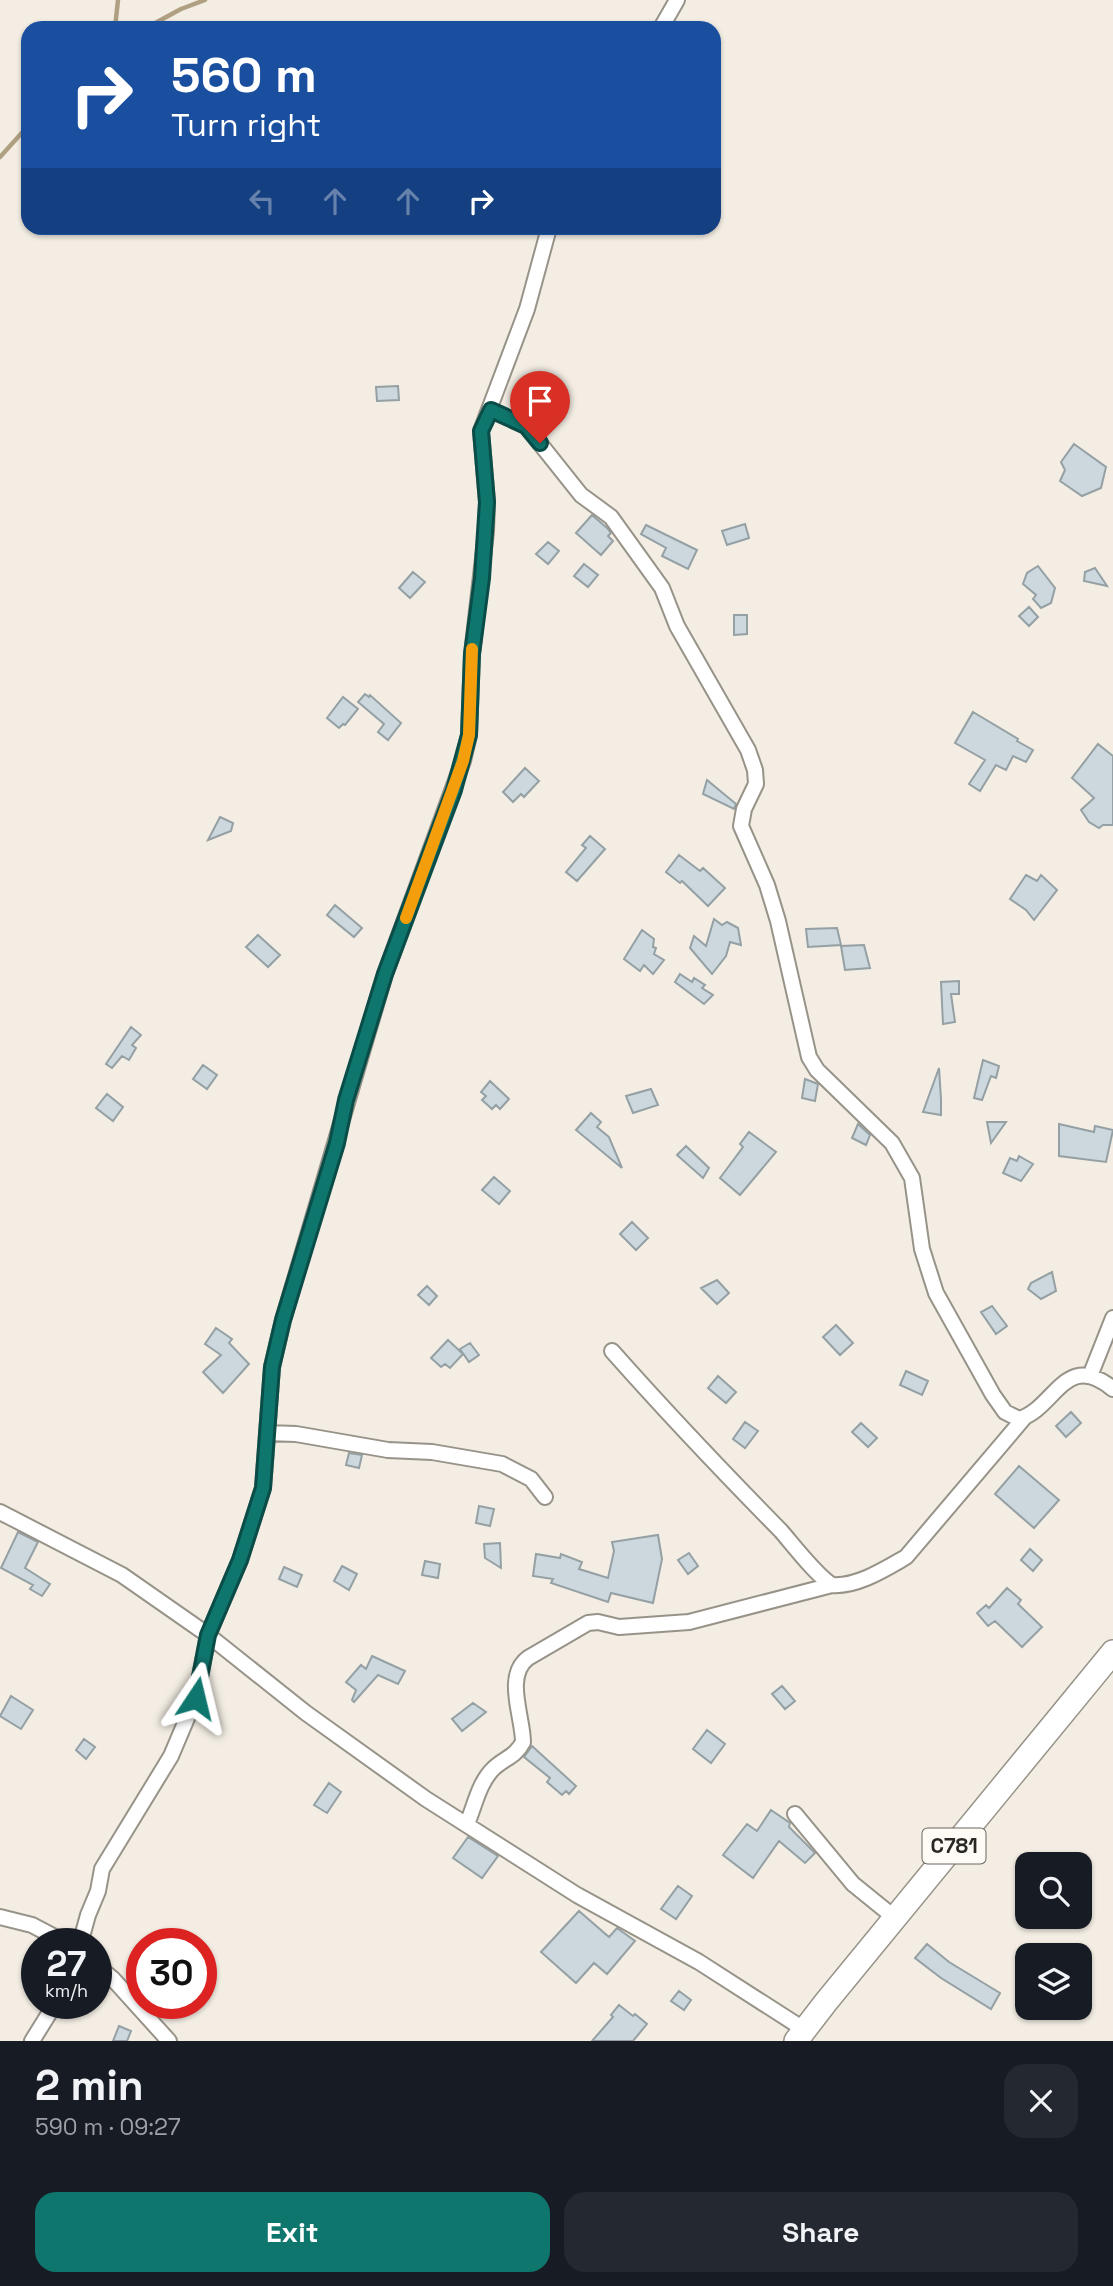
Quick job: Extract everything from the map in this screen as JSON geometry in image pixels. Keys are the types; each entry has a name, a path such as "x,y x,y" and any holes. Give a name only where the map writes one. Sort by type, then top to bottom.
{"main road":[{"name":"C781","path":"800,2038 1113,1652"}],"street":[{"path":"665,21 677,0"},
{"path":"84,1928 102,1869 171,1756 196,1698 208,1635 240,1560 263,1488 272,1367 303,1249 337,1143 346,1100 385,974 454,790 469,735 472,654 482,578 487,502 481,431 527,309 547,235"},
{"path":"491,410 526,426 581,495 611,517 662,588 677,626 748,750 755,770 756,784 744,809 741,826 767,885 778,921 809,1057 817,1070 892,1143 912,1178 922,1249 936,1293 1000,1405 1015,1418 1024,1418"},
{"path":"1090,1376 1113,1318"},
{"path":"612,1351 672,1419 832,1585"},
{"path":"467,1824 483,1783 495,1768 513,1756 523,1742 516,1692 521,1666 528,1658 588,1623 598,1622 620,1627 689,1622 832,1585 840,1586 881,1571 906,1557 1024,1418 1060,1385 1080,1375 1101,1380 1113,1389"},
{"path":"267,1433 296,1434 388,1450 432,1452 502,1464 531,1479 545,1497"},
{"path":"0,1511 122,1575 208,1635 306,1713 426,1799 577,1895 699,1962 800,2038"},
{"path":"795,1814 853,1884 895,1918"},
{"path":"0,1917 38,1928"},
{"path":"112,1978 169,2041"},
{"path":"32,2041 46,2019"}],"building":[{"path":"398,386 399,400 377,401 376,387"},
{"path":"1074,444 1106,467 1101,488 1082,496 1060,481 1065,470 1061,462"},
{"path":"592,515 607,528 611,533 608,536 613,541 601,555 576,533"},
{"path":"745,524 749,538 727,545 722,531"},
{"path":"646,525 697,550 688,569 662,556 666,548 641,534"},
{"path":"548,542 559,551 548,564 536,554"},
{"path":"584,564 598,575 588,587 574,576"},
{"path":"1038,566 1055,588 1051,603 1041,608 1033,599 1036,595 1023,584 1027,573"},
{"path":"1095,568 1107,586 1084,581 1085,572"},
{"path":"413,572 425,582 410,598 399,588"},
{"path":"1029,607 1038,617 1029,626 1019,616"},
{"path":"734,615 747,615 747,634 734,635"},
{"path":"365,694 369,697 370,695 401,723 388,740 378,732 384,724 358,702"},
{"path":"343,697 358,709 345,725 339,728 327,718"},
{"path":"973,712 1033,750 1026,762 1013,756 1006,770 996,765 980,791 969,784 985,760 955,743"},
{"path":"1098,744 1113,756 1113,825 1099,828 1089,822 1081,810 1094,798 1072,778"},
{"path":"525,768 539,781 524,797 521,794 513,802 503,792"},
{"path":"707,780 736,804 734,809 703,794"},
{"path":"220,817 233,823 231,831 208,840"},
{"path":"590,836 605,849 577,881 566,872 586,848 582,845"},
{"path":"679,855 700,871 703,868 725,888 708,906 682,881 680,883 666,872"},
{"path":"1026,875 1037,881 1041,875 1057,890 1034,920 1026,910 1010,899"},
{"path":"335,905 362,928 354,937 327,915"},
{"path":"714,919 722,925 727,922 738,928 741,945 730,942 726,956 712,974 690,948 694,936 706,946"},
{"path":"837,928 841,945 808,947 806,929"},
{"path":"642,930 654,939 654,954 664,960 653,974 644,965 640,971 624,959"},
{"path":"258,935 280,955 268,967 246,947"},
{"path":"864,945 870,968 845,970 841,946"},
{"path":"680,974 692,982 694,978 705,985 702,988 713,995 704,1004 675,982"},
{"path":"959,981 959,994 951,994 955,1022 943,1024 941,982"},
{"path":"131,1027 141,1035 132,1045 136,1048 129,1060 122,1056 112,1068 106,1064"},
{"path":"983,1060 999,1066 996,1078 991,1076 982,1100 974,1098"},
{"path":"203,1065 217,1075 207,1089 193,1079"},
{"path":"939,1068 941,1099 941,1115 923,1112"},
{"path":"805,1079 818,1084 815,1101 802,1098"},
{"path":"490,1081 509,1099 500,1109 496,1105 492,1109 482,1100 486,1096 481,1092"},
{"path":"651,1089 658,1105 633,1113 626,1096"},
{"path":"107,1094 123,1107 113,1121 96,1108"},
{"path":"591,1113 601,1122 597,1127 609,1137 622,1168 576,1130"},
{"path":"987,1122 1006,1122 991,1143"},
{"path":"858,1124 870,1135 866,1145 852,1138"},
{"path":"1059,1124 1094,1132 1095,1126 1113,1130 1106,1162 1059,1156"},
{"path":"749,1132 776,1152 740,1195 720,1178 743,1147 740,1144"},
{"path":"686,1146 709,1168 703,1178 677,1155"},
{"path":"1019,1156 1033,1164 1021,1181 1003,1173 1010,1158 1017,1161"},
{"path":"494,1177 510,1191 499,1204 482,1190"},
{"path":"632,1222 648,1238 636,1250 620,1234"},
{"path":"1052,1272 1056,1291 1041,1299 1028,1289 1031,1283"},
{"path":"717,1280 729,1293 717,1304 701,1288"},
{"path":"427,1286 437,1296 429,1305 418,1295"},
{"path":"992,1306 1007,1326 996,1334 981,1312"},
{"path":"836,1325 853,1343 840,1355 823,1337"},
{"path":"216,1328 232,1339 229,1343 249,1364 223,1393 203,1372 221,1355 205,1344"},
{"path":"448,1340 463,1354 450,1368 445,1364 441,1367 431,1358"},
{"path":"470,1343 479,1355 469,1362 460,1349"},
{"path":"906,1371 928,1381 922,1395 900,1385"},
{"path":"718,1376 736,1392 726,1403 708,1388"},
{"path":"1071,1412 1081,1423 1066,1437 1056,1426"},
{"path":"745,1422 758,1431 745,1448 733,1439"},
{"path":"861,1423 877,1438 868,1447 852,1432"},
{"path":"349,1453 362,1455 359,1468 346,1465"},
{"path":"1019,1466 1059,1500 1034,1528 995,1494"},
{"path":"479,1506 494,1509 490,1526 476,1523"},
{"path":"18,1532 38,1542 25,1568 50,1584 42,1596 30,1589 33,1585 1,1568"},
{"path":"658,1535 662,1559 653,1603 611,1593 608,1602 551,1583 553,1579 533,1576 536,1554 560,1558 561,1554 582,1562 579,1569 608,1578 614,1551 612,1542"},
{"path":"500,1543 501,1568 485,1558 484,1544"},
{"path":"1030,1549 1042,1560 1033,1571 1021,1560"},
{"path":"689,1553 698,1566 688,1574 678,1560"},
{"path":"425,1561 440,1564 438,1578 422,1575"},
{"path":"342,1566 357,1574 349,1590 334,1581"},
{"path":"284,1567 302,1575 297,1587 279,1579"},
{"path":"1007,1588 1021,1600 1018,1604 1042,1627 1022,1647 995,1621 988,1626 977,1613 986,1605 989,1608"},
{"path":"372,1656 405,1671 398,1684 378,1675 354,1702 352,1700 356,1690 346,1682 361,1665 366,1669"},
{"path":"782,1686 795,1701 785,1709 772,1694"},
{"path":"11,1696 33,1710 21,1729 0,1716"},
{"path":"473,1703 486,1712 462,1731 452,1719"},
{"path":"707,1730 725,1744 711,1763 693,1749"},
{"path":"84,1739 95,1747 86,1759 76,1750"},
{"path":"532,1746 576,1786 569,1794 566,1791 562,1795 547,1782 550,1778 524,1757"},
{"path":"329,1783 341,1792 327,1813 314,1805"},
{"path":"771,1810 790,1823 789,1827 815,1853 805,1863 779,1841 753,1878 723,1855 747,1824 757,1831"},
{"path":"468,1837 498,1856 482,1878 453,1858"},
{"path":"678,1886 692,1896 676,1919 661,1909"},
{"path":"579,1911 609,1937 617,1928 635,1941 607,1974 594,1963 576,1983 541,1952"},
{"path":"927,1944 949,1962 1000,1993 991,2009 941,1978 915,1958"},
{"path":"679,1991 691,2000 684,2010 671,2001"},
{"path":"619,2005 647,2024 633,2041 592,2041 613,2017 611,2015"},
{"path":"119,2026 131,2031 127,2041 113,2041"}],"waterway":[{"path":"116,21 118,0"},
{"path":"159,21 205,0"},
{"path":"0,157 21,134"}],"slow traffic":[{"path":"406,918 463,761 469,735 472,649"}],"route":[{"path":"196,1698 208,1635 240,1560 263,1488 272,1367 303,1249 337,1143 346,1100 385,974 454,790 469,735 472,654 486,532 487,502 481,431 491,410 526,426 540,443"}]}
